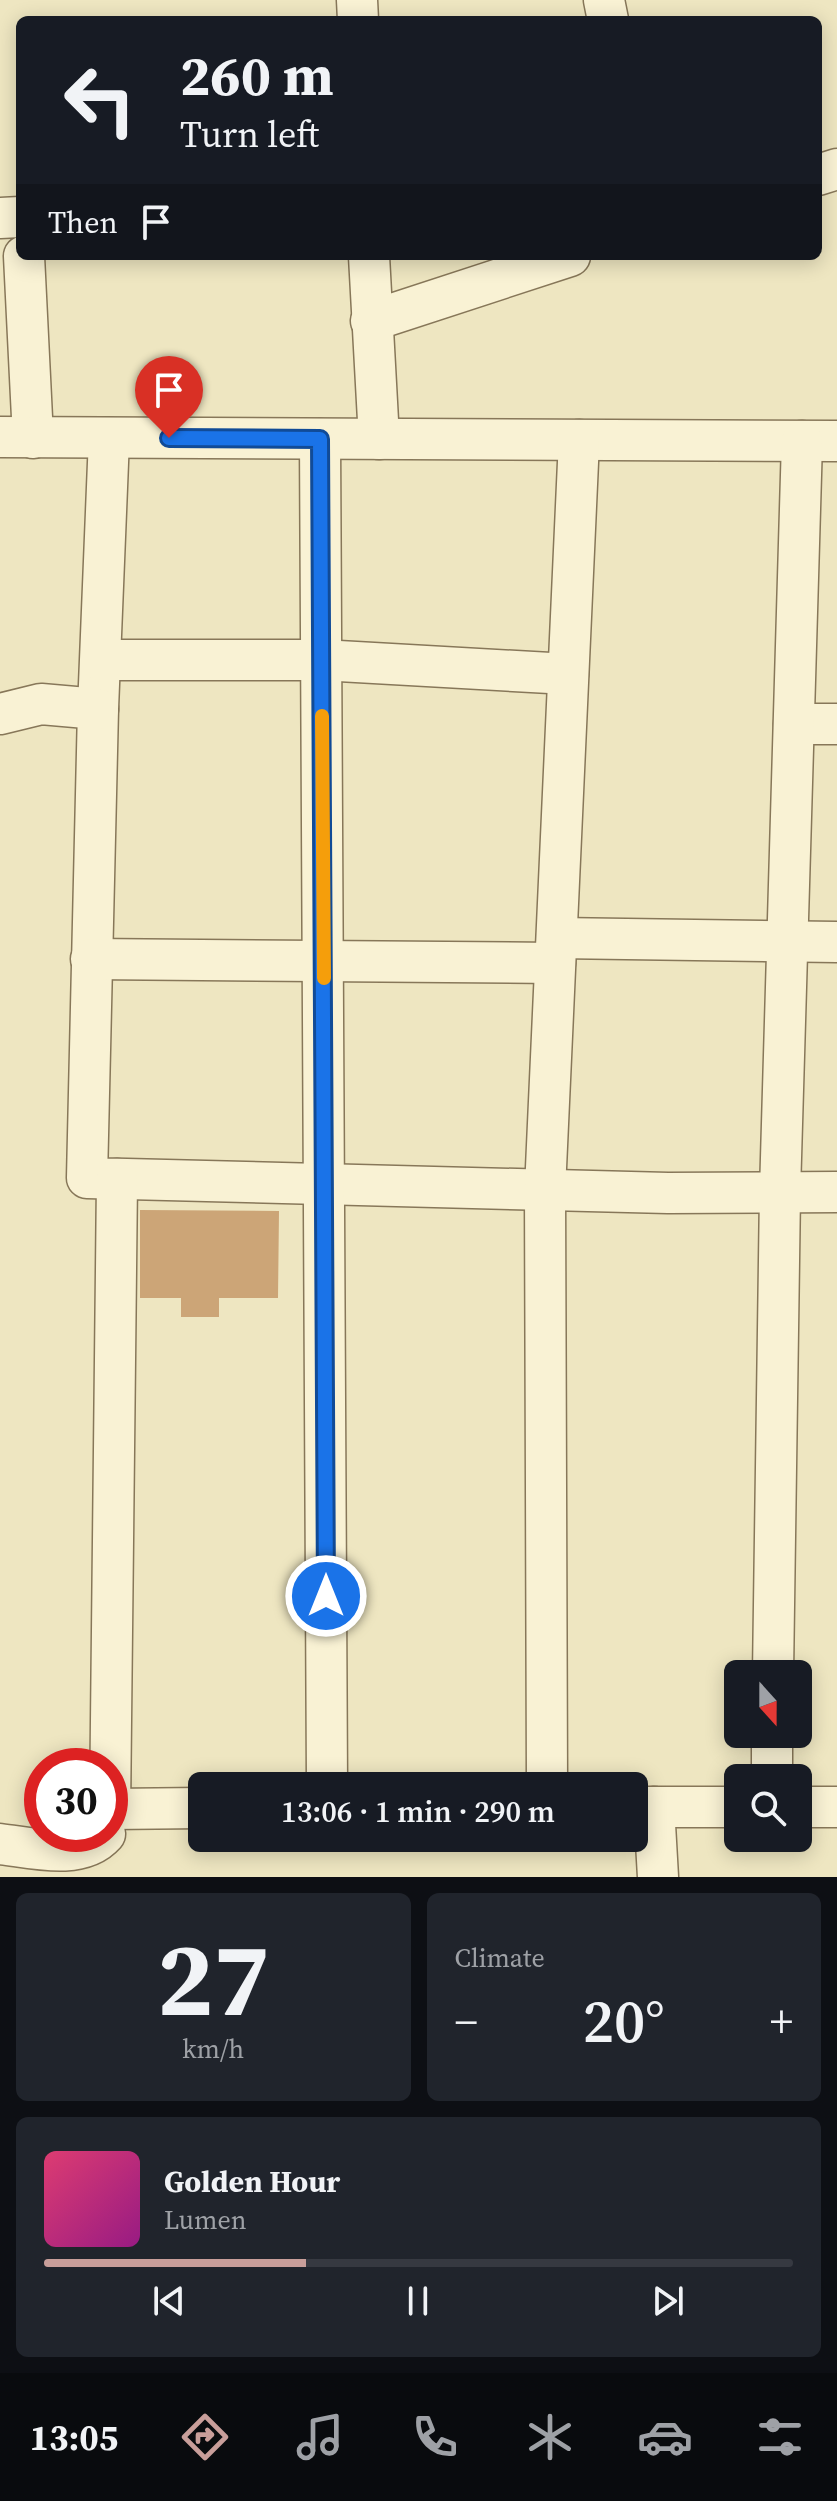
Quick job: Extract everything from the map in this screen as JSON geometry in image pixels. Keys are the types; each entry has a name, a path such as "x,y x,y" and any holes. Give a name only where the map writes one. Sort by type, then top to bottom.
{"street":[{"path":"24,260 16,437 819,441 794,724 780,1192 773,1660"},
{"path":"369,260 379,439"},
{"path":"371,321 558,260"},
{"path":"109,438 98,709 87,1178 545,1190 837,1192"},
{"path":"320,439 327,1772"},
{"path":"547,1772 545,1190 579,440"},
{"path":"101,660 321,660 568,674"},
{"path":"0,714 41,704 98,709"},
{"path":"794,724 837,724"},
{"path":"91,959 324,961 556,950 837,942"},
{"path":"111,1748 117,1179"},
{"path":"648,1807 724,1807"},
{"path":"812,1807 837,1807"},
{"path":"128,1810 188,1808"},
{"path":"648,1827 658,1877"},
{"path":"0,1844 24,1847"}],"building":[{"path":"140,1210 279,1211 278,1298 219,1298 219,1317 181,1317 181,1298 140,1298"}],"slow traffic":[{"path":"322,716 324,978"}],"route":[{"path":"169,438 320,439 326,1596"}]}
